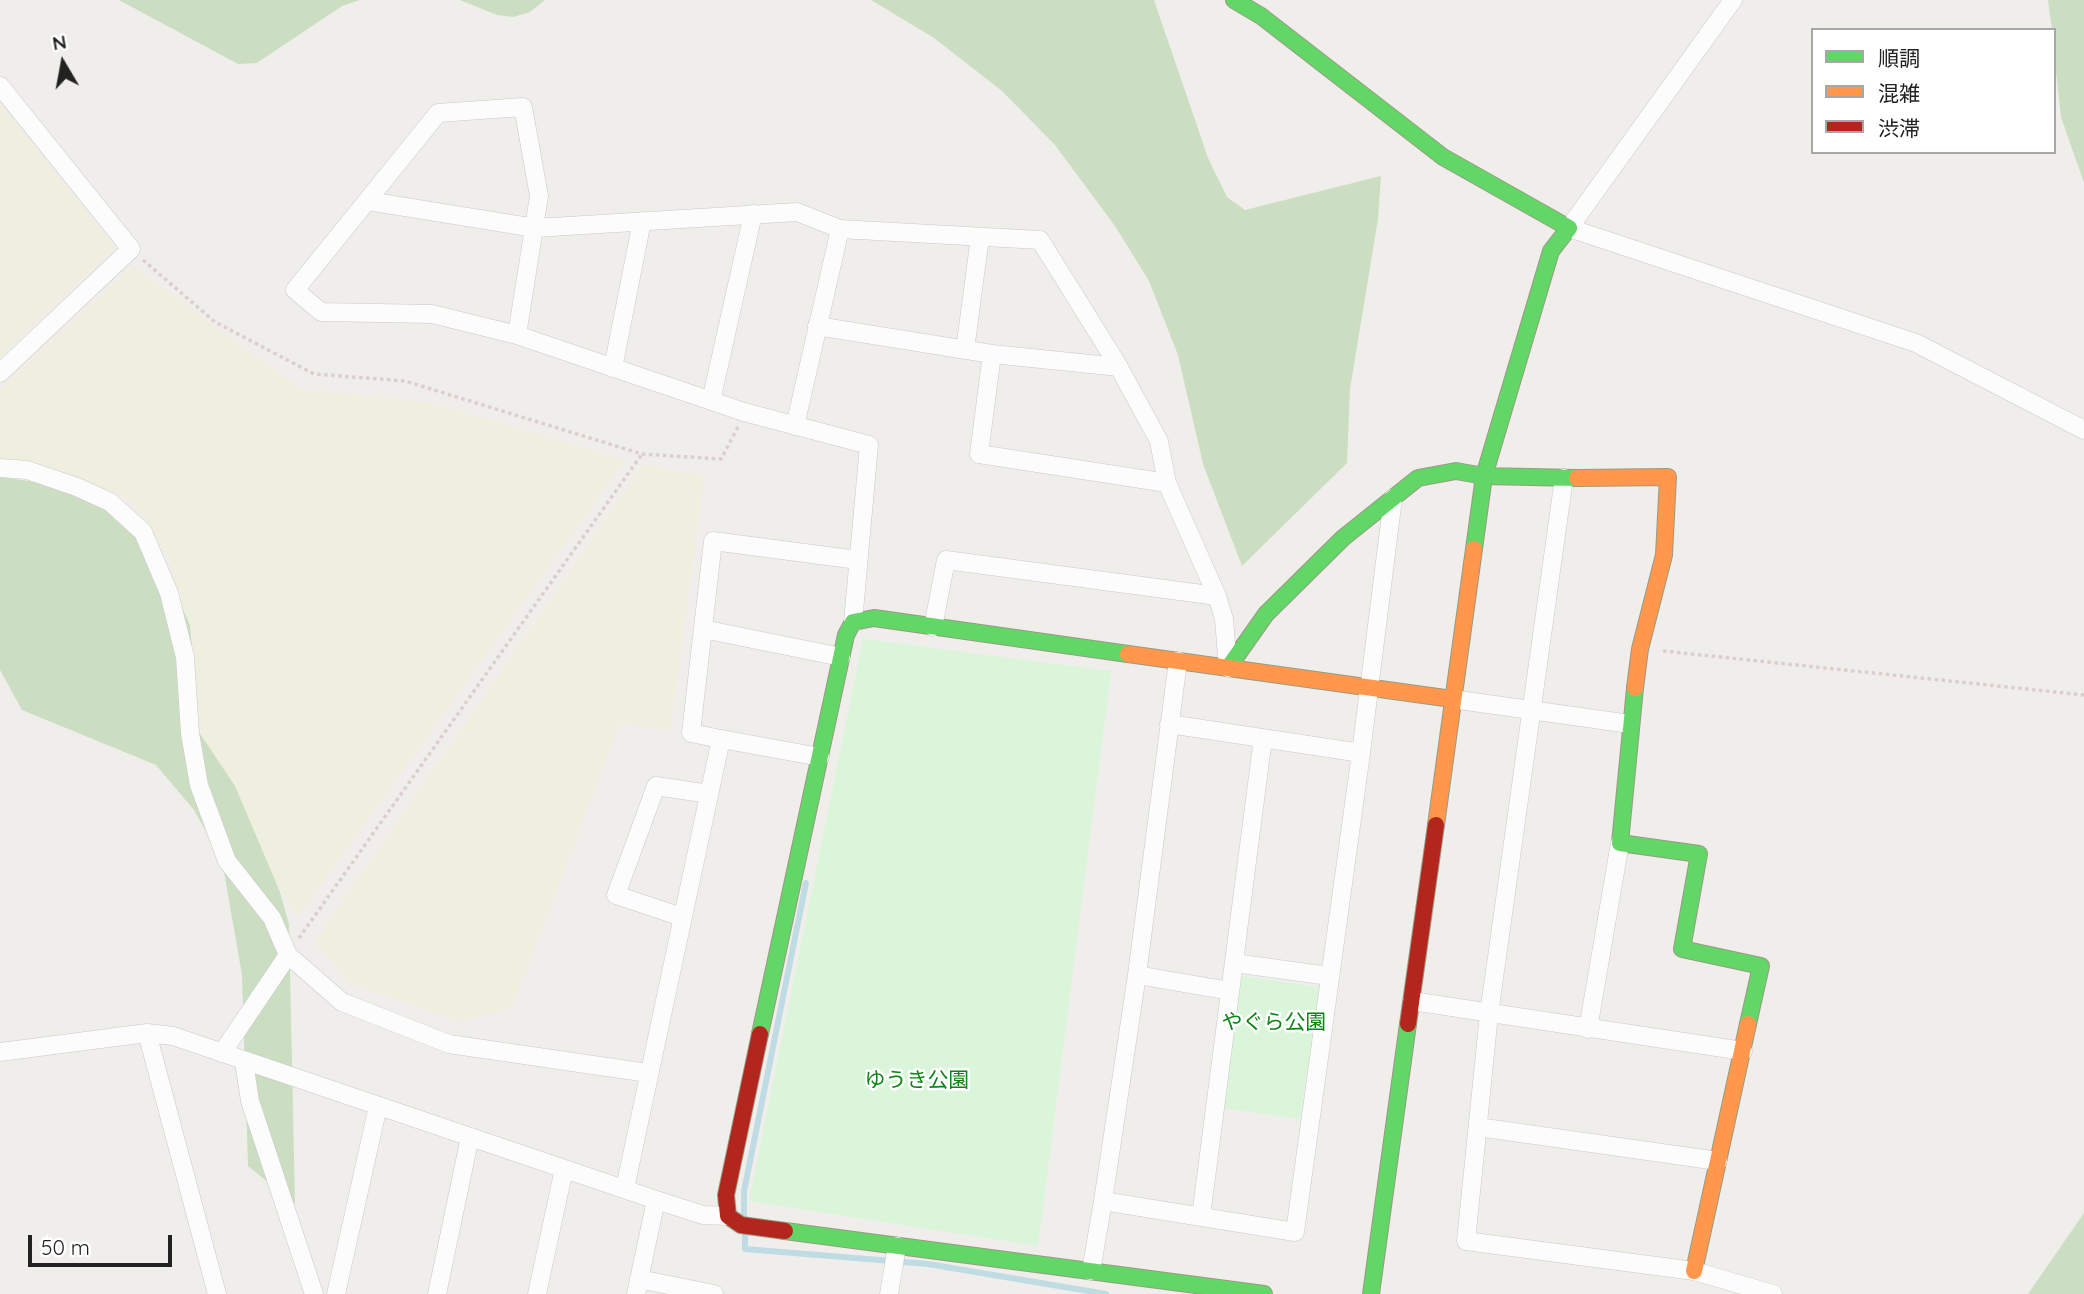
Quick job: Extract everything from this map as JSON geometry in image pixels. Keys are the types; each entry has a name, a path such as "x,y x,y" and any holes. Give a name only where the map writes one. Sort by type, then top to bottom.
{"street":[{"path":"1234,0 1261,16 1443,157 1569,228 1916,343 2084,430"},
{"path":"1371,1294 1484,476 1551,251 1733,0"},
{"path":"0,86 131,249 0,373"},
{"path":"517,335 539,196 523,107 438,113 295,290 321,312 432,314 517,335 744,412 869,445 853,622 846,635 841,657 726,1195 728,1216"},
{"path":"368,201 535,228 797,212 840,229 1040,240 1119,367 1159,441 1167,484 1217,596 1224,619 1228,668"},
{"path":"711,401 752,214"},
{"path":"613,368 642,221"},
{"path":"794,426 840,229"},
{"path":"965,350 980,237"},
{"path":"817,326 992,354 1119,367"},
{"path":"992,354 979,454 1167,484"},
{"path":"0,468 27,470 77,487 110,502 144,532 169,593 185,657 190,733 199,785 227,861 272,918 288,955 342,1002 449,1044 648,1073"},
{"path":"1228,668 1266,614 1343,538 1418,478 1456,471 1484,476 1668,477 1664,555 1640,649 1630,724 1620,843 1588,1029"},
{"path":"1564,478 1489,1014 1466,1241 1694,1271 1773,1294"},
{"path":"1103,1201 1295,1232 1393,498"},
{"path":"820,758 691,733 713,541 858,560"},
{"path":"933,627 946,560 1217,596"},
{"path":"853,622 874,618 1630,724"},
{"path":"703,629 841,657"},
{"path":"1091,1271 1137,975 1178,661"},
{"path":"1169,724 1361,753"},
{"path":"1201,1216 1263,738"},
{"path":"625,1188 721,739"},
{"path":"682,917 616,895 656,786 709,794"},
{"path":"1620,843 1699,854 1682,949 1761,966 1694,1271"},
{"path":"222,1052 288,955"},
{"path":"1234,963 1329,976"},
{"path":"1137,975 1230,990"},
{"path":"1412,1001 1743,1051"},
{"path":"147,1033 217,1294"},
{"path":"0,1052 147,1033 173,1036 656,1200 703,1215 728,1216 741,1225 1252,1293"},
{"path":"244,1062 250,1101 314,1294"},
{"path":"336,1294 378,1106"},
{"path":"1478,1127 1718,1161"},
{"path":"437,1294 470,1138"},
{"path":"537,1294 564,1169"},
{"path":"656,1200 637,1287 714,1294"},
{"path":"888,1294 897,1246"}],"path":[{"path":"131,249 215,322 314,374 405,382 642,454 721,459 744,412"},
{"path":"288,955 642,454"},
{"path":"1640,649 2084,695"}],"green space":[{"path":"119,0 360,0 342,6 257,63 238,64"},
{"path":"460,0 545,0 530,12 513,17 497,15"},
{"path":"871,0 1154,0 1208,158 1227,197 1245,210 1381,176 1378,219 1350,389 1347,463 1242,566 1203,464 1178,355 1149,281 1115,226 1055,145 1002,91 934,38"},
{"path":"2048,0 2084,0 2084,183 2061,117 2056,71 2056,28 2052,28"},
{"path":"0,104 115,247 0,357"},
{"path":"132,266 300,389 431,403 625,460 298,916 211,781 169,559 133,502 38,462 0,460 0,390"},
{"path":"644,464 704,476 670,731 620,722 512,1007 462,1022 350,983 315,942"},
{"path":"0,477 88,489 133,531 165,570 190,625 199,732 235,786 280,892 289,924 295,1204 248,1166 242,975 222,860 194,810 156,765 22,710 0,670"},
{"name":"ゆうき公園","path":"863,639 1111,671 1038,1246 749,1201"},
{"name":"やぐら公園","path":"1240,976 1320,987 1300,1119 1224,1108"},
{"path":"2084,1213 2084,1294 2028,1294"}],"waterway":[{"path":"744,1220 744,1191 806,883"},
{"path":"745,1230 745,1249 928,1264 1106,1294"}],"traffic: fast":[{"path":"1234,0 1261,16 1443,157 1569,228 1551,251 1484,476 1474,549"},
{"path":"1228,668 1266,614 1343,538 1418,478 1456,471 1484,476 1577,478"},
{"path":"760,1034 846,635 853,622 874,618 1128,654"},
{"path":"1635,688 1620,843 1699,854 1682,949 1761,966 1748,1024"},
{"path":"1371,1294 1408,1024"},
{"path":"785,1231 1264,1294"}],"traffic: slow":[{"path":"1577,478 1668,477 1664,555 1640,649 1635,688"},
{"path":"1436,825 1474,549"},
{"path":"1128,654 1452,699"},
{"path":"1694,1271 1748,1024"}],"traffic: jam":[{"path":"1408,1024 1436,825"},
{"path":"760,1034 726,1195 728,1216 741,1225 785,1231"}]}
